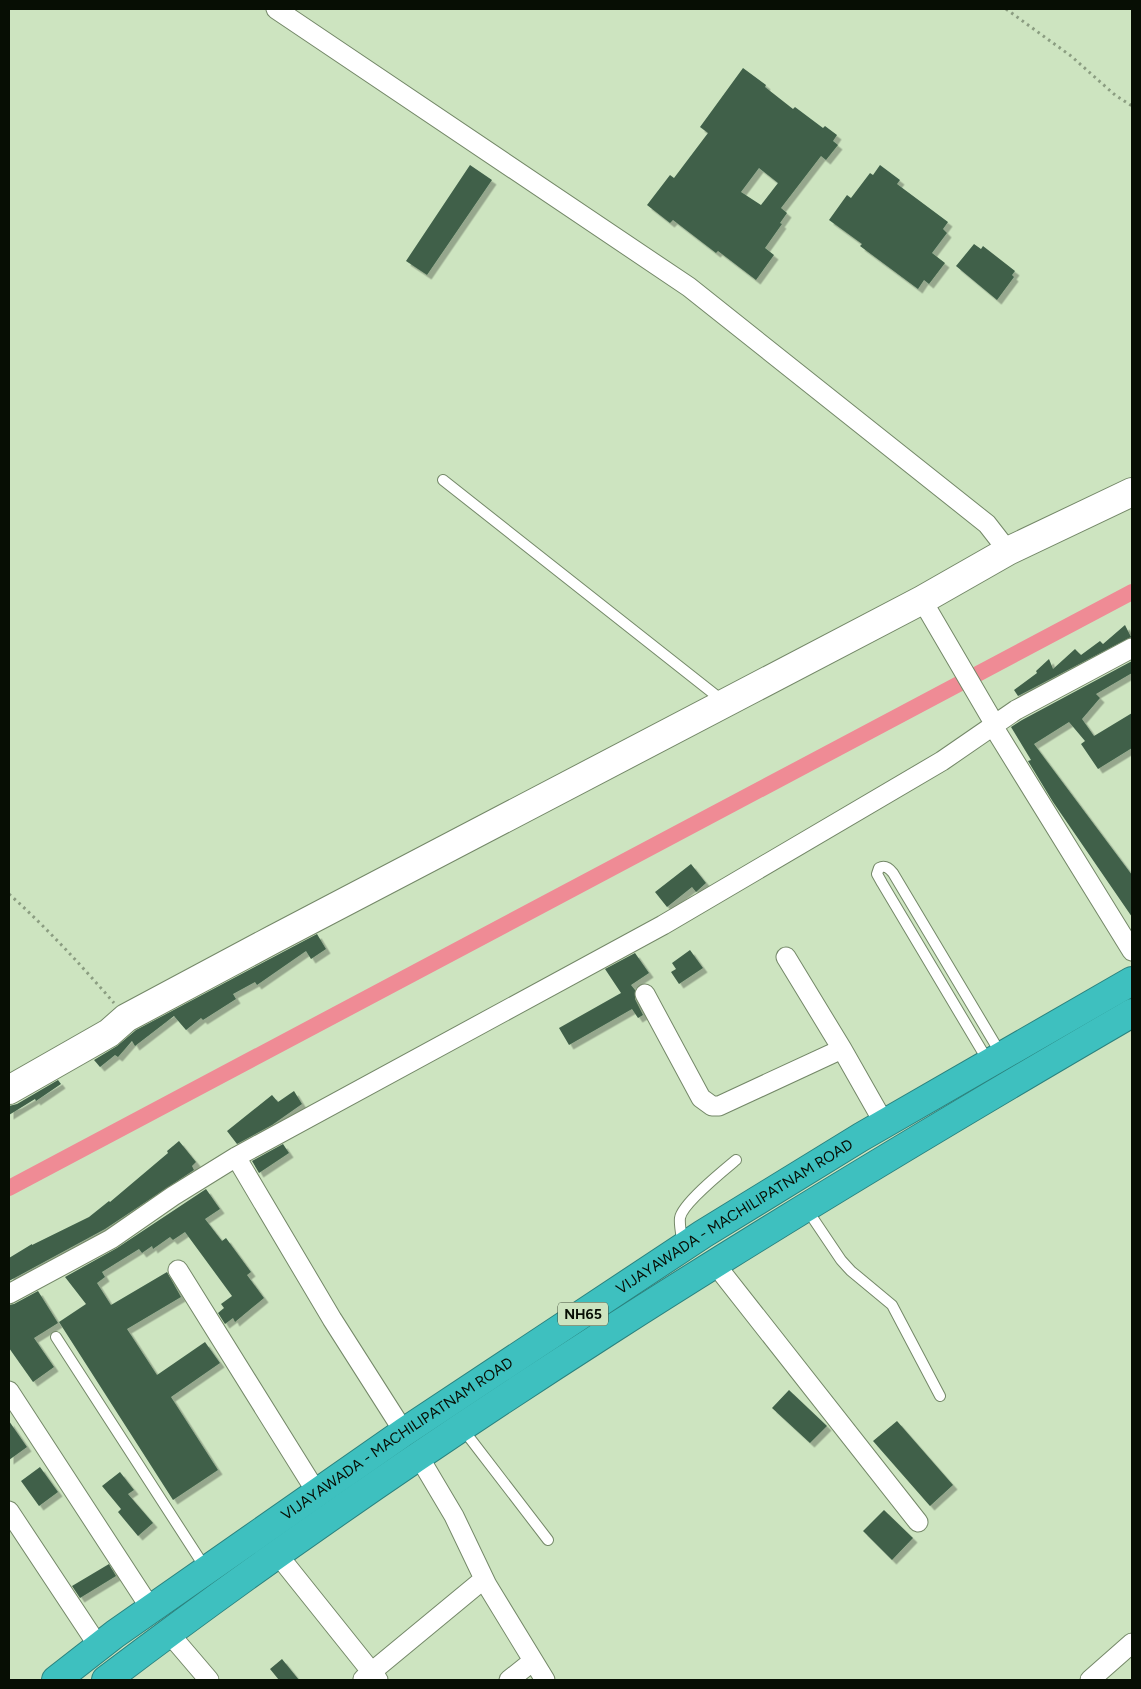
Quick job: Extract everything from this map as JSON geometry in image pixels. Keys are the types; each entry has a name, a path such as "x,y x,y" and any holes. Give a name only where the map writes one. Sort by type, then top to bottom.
{"highway":[{"name":"VIJAYAWADA - MACHILIPATNAM ROAD","path":"56,1680 99,1646 404,1432 684,1247 884,1123 1132,981"},
{"name":"VIJAYAWADA - MACHILIPATNAM ROAD","path":"106,1680 168,1632 419,1456 554,1366 806,1207 1132,1013"}],"street":[{"path":"276,9 689,287 987,524 1008,551"},
{"path":"9,1090 109,1032 126,1018 291,930 726,702 927,608 1008,551 1132,492"},
{"path":"927,608 992,722 1132,951"},
{"path":"9,1294 111,1239 172,1196 236,1157 663,926 902,786 942,761 992,722 1132,648"},
{"path":"786,957 884,1123"},
{"path":"645,994 701,1098 712,1106 719,1106 842,1049"},
{"path":"236,1157 332,1319 404,1432"},
{"path":"715,1264 918,1522"},
{"path":"178,1270 317,1493"},
{"path":"9,1391 151,1609"},
{"path":"419,1456 454,1516 484,1579 545,1680"},
{"path":"9,1511 99,1646"},
{"path":"278,1555 371,1678 484,1579"},
{"path":"168,1632 209,1680"},
{"path":"1093,1679 1132,1643"},
{"path":"509,1680 533,1662"}],"lane":[{"path":"443,480 726,702"},
{"path":"882,866 887,867 893,873 995,1059 882,883 877,874 882,866"},
{"path":"684,1247 680,1218 682,1211 689,1202 736,1160"},
{"path":"806,1207 846,1265 892,1305 940,1396"},
{"path":"56,1337 206,1570"},
{"path":"462,1428 548,1540"}],"path":[{"path":"1006,9 1071,56 1115,95 1132,106"},
{"path":"9,894 34,916 78,961 126,1018"}],"building":[{"path":"743,68 793,109 795,107 823,128 825,126 837,135 833,141 838,145 826,160 821,156 781,208 787,213 780,223 782,224 765,248 774,255 756,280 718,251 716,253 673,220 670,223 647,205 670,175 674,178 708,133 700,127","holes":["759,168 778,183 761,205 741,192"]},
{"path":"470,165 492,180 427,275 406,261"},
{"path":"880,165 900,180 897,184 948,222 943,229 947,233 932,253 945,263 929,284 924,280 918,289 860,246 862,244 829,220 847,195 851,198 870,173 873,175"},
{"path":"974,244 981,249 983,246 1015,271 1012,275 1014,277 997,300 956,266"},
{"path":"1125,625 1131,637 1018,696 1014,690 1037,673 1036,671 1049,659 1053,669 1075,649 1081,655 1100,641 1103,644"},
{"path":"1132,661 1132,673 1096,694 1100,698 1082,719 1094,736 1132,713 1132,748 1098,769 1081,744 1085,741 1069,722 1034,744 1132,875 1132,917 1053,802 1028,761 1031,760 1011,727"},
{"path":"691,864 706,883 696,892 692,887 667,907 655,892"},
{"path":"317,934 326,949 311,959 306,951 257,985 255,982 233,994 236,999 203,1020 201,1018 186,1030 174,1016 135,1046 132,1041 118,1057 115,1055 100,1067 94,1060 117,1046 136,1030"},
{"path":"690,950 703,968 679,984 671,972 676,969 672,963"},
{"path":"635,953 649,973 631,985 635,990 635,999 643,1015 638,1018 632,1009 569,1045 559,1028 621,993 605,969"},
{"path":"58,1080 61,1084 36,1101 35,1099 9,1115 9,1106 17,1104"},
{"path":"294,1091 302,1104 272,1125 237,1144 227,1131 272,1095 278,1102"},
{"path":"179,1141 196,1162 192,1166 194,1170 105,1229 9,1281 9,1258 32,1244 89,1217 110,1202 168,1153 167,1151"},
{"path":"283,1144 289,1153 259,1173 252,1161"},
{"path":"206,1189 220,1209 205,1219 222,1241 226,1238 251,1272 247,1275 264,1298 235,1322 233,1318 225,1324 218,1313 224,1308 221,1304 232,1296 185,1232 173,1240 170,1237 153,1249 152,1246 142,1253 139,1249 102,1272 105,1277 97,1283 111,1305 167,1272 181,1297 127,1329 157,1375 205,1342 220,1363 171,1397 218,1470 173,1500 59,1322 86,1304 65,1277 117,1248"},
{"path":"38,1291 58,1323 34,1338 54,1367 33,1382 9,1348 9,1305"},
{"path":"789,1390 827,1426 810,1443 772,1408"},
{"path":"9,1421 27,1447 9,1460"},
{"path":"897,1421 953,1485 930,1506 873,1441"},
{"path":"40,1467 58,1492 39,1506 21,1481"},
{"path":"120,1472 134,1490 128,1494 153,1523 138,1536 118,1512 121,1509 102,1486"},
{"path":"884,1510 913,1538 892,1560 863,1531"},
{"path":"109,1564 116,1576 80,1598 72,1586"},
{"path":"282,1659 299,1680 279,1680 270,1669"}],"waterway":[{"path":"9,1188 1132,592"}]}
